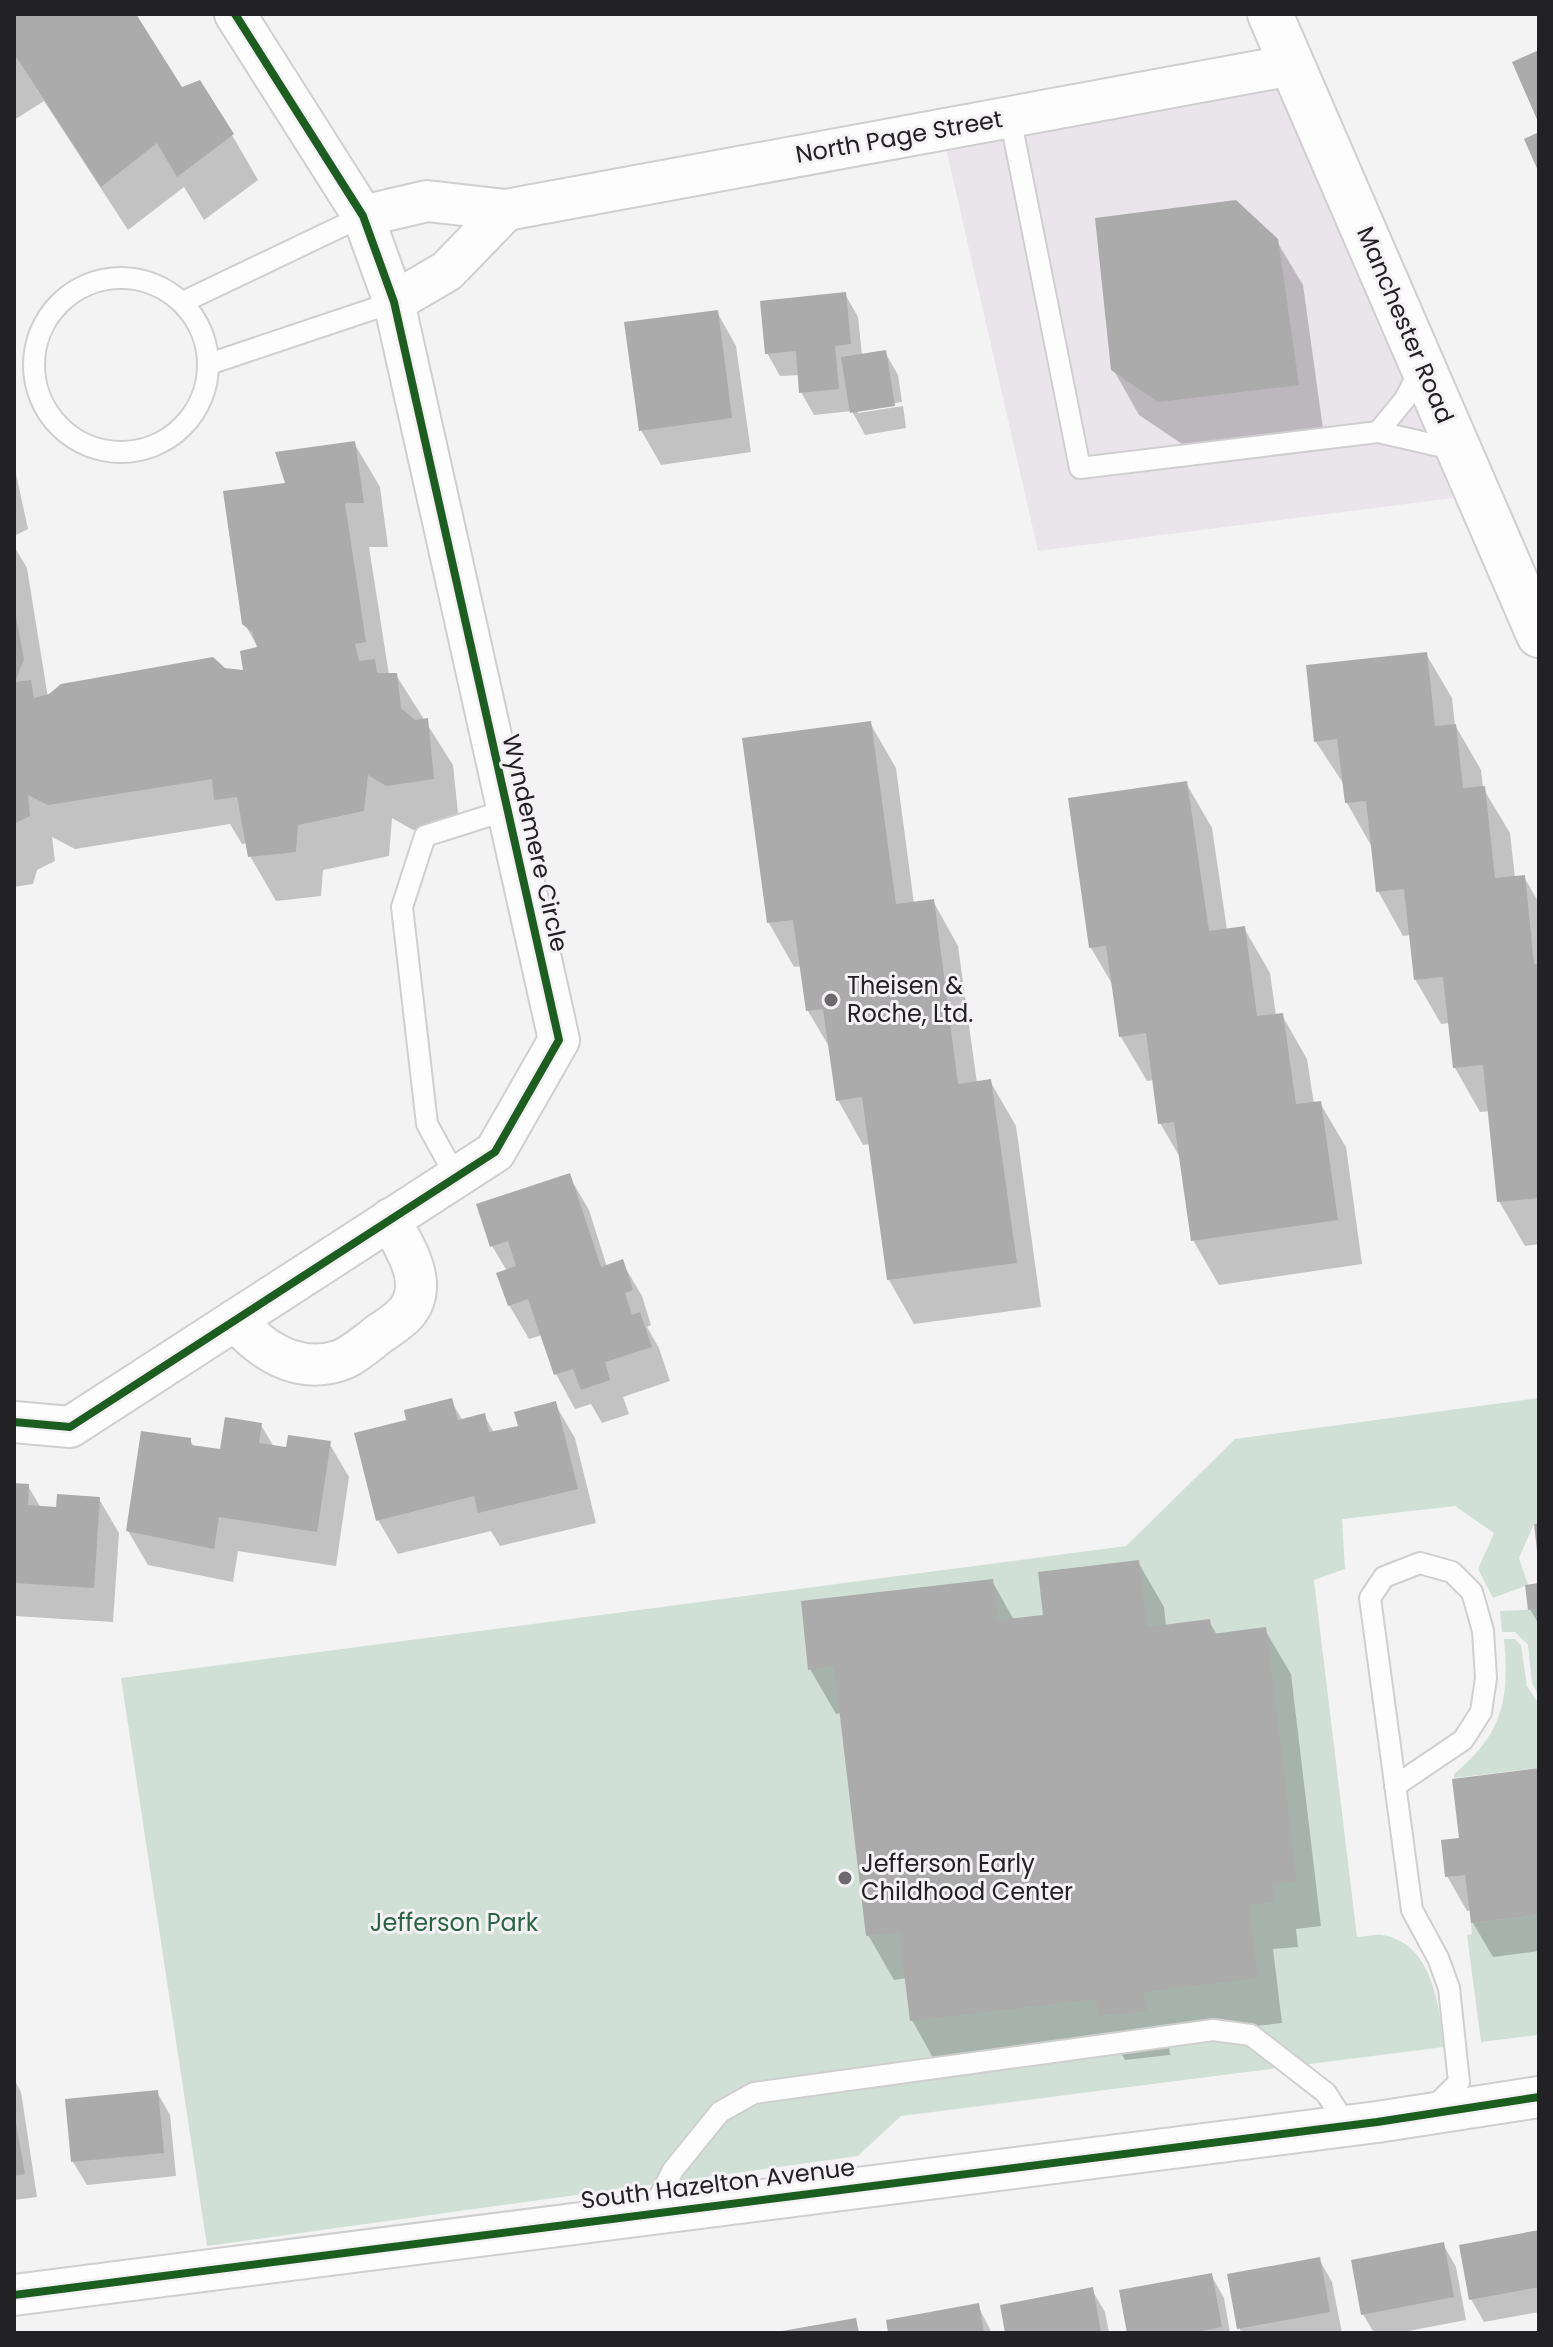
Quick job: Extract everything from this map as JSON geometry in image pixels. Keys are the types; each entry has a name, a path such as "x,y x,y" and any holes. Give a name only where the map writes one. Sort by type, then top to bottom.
{"street":[{"name":"Wyndemere Circle","path":"14,1422 70,1427 495,1152 559,1040 394,302 363,216 235,14"},
{"name":"Manchester Road","path":"1270,14 1539,635"},
{"name":"North Page Street","path":"363,216 427,201 506,210 1292,65"},
{"path":"394,302 447,271 506,210"},
{"path":"235,1320 255,1343 280,1358 309,1364 339,1361 408,1315 416,1281 390,1219"},
{"name":"South Hazelton Avenue","path":"14,2295 1347,2126 1539,2097"}],"lane":[{"path":"1010,117 1080,468 1378,432 1459,450"},
{"path":"183,302 363,216"},
{"path":"120,277 154,283 183,302 202,330 209,364 203,397 184,426 156,445 122,453 89,446 60,427 41,399 34,366 40,332 59,303 87,284 120,277"},
{"path":"209,364 394,302"},
{"path":"1378,432 1405,399 1422,366"},
{"path":"456,1177 427,1124 402,907 425,836 507,810"},
{"path":"1395,1786 1463,1740 1481,1712 1486,1678 1483,1631 1472,1592 1452,1572 1420,1563 1384,1577 1370,1598 1395,1786 1412,1910 1442,1968 1457,2039 1459,2082 1428,2113"},
{"path":"651,2213 673,2170 720,2112 754,2093 1213,2030 1251,2035 1326,2093 1347,2126"}],"shaded area":[{"path":"1280,82 1453,498 1038,551 945,144"}],"green space":[{"name":"Jefferson Park","path":"1539,1398 1539,1523 1534,1524 1519,1558 1528,1585 1493,1598 1478,1569 1494,1533 1455,1506 1342,1519 1345,1569 1314,1580 1357,1937 1382,1935 1399,1940 1423,1963 1436,1996 1444,2047 901,2116 858,2156 207,2246 121,1678 1126,1546 1235,1439"},
{"path":"1539,1609 1539,1697 1532,1683 1528,1645 1515,1632 1502,1632 1500,1611"},
{"path":"1504,1639 1515,1639 1521,1645 1527,1686 1539,1704 1539,1768 1454,1778 1454,1774 1483,1745 1499,1715 1505,1680"},
{"path":"1539,1915 1539,2035 1481,2042 1467,1935 1472,1934 1471,1923"}],"building":[{"path":"14,14 136,14 182,87 200,80 234,134 177,177 157,143 101,187 17,58 14,59"},
{"path":"1539,50 1539,124 1512,62"},
{"path":"1539,132 1539,173 1524,139"},
{"path":"1236,200 1278,239 1299,385 1158,402 1111,370 1095,218"},
{"path":"846,292 851,344 835,346 839,389 799,393 796,351 765,354 760,301"},
{"path":"718,310 732,418 639,431 624,322"},
{"path":"886,350 895,406 850,413 841,357"},
{"path":"355,441 364,503 345,503 366,642 355,644 359,661 375,659 377,673 397,673 401,708 415,720 428,718 434,779 386,786 368,775 364,811 298,825 296,852 248,857 237,797 214,800 212,779 48,805 28,795 30,816 14,824 14,606 24,659 15,682 31,680 34,698 49,694 61,684 213,657 225,668 243,670 240,651 257,647 252,632 242,624 223,491 285,483 275,452"},
{"path":"1427,652 1435,726 1456,724 1463,788 1485,786 1495,878 1525,875 1534,964 1539,964 1539,1198 1497,1202 1483,1065 1453,1068 1443,977 1414,980 1404,889 1376,892 1366,801 1345,803 1337,739 1314,742 1306,665"},
{"path":"871,721 896,904 934,899 958,1084 991,1079 1017,1263 887,1280 862,1097 836,1101 823,1009 806,1011 793,920 767,923 742,738"},
{"path":"1187,781 1209,931 1245,926 1257,1016 1283,1013 1296,1104 1321,1101 1338,1220 1191,1241 1174,1122 1158,1124 1146,1033 1119,1037 1106,946 1089,948 1068,798"},
{"path":"570,1173 601,1267 623,1259 633,1290 625,1293 632,1315 640,1312 652,1347 605,1362 610,1380 581,1390 573,1369 554,1375 528,1299 508,1306 496,1273 516,1266 508,1241 490,1247 476,1204"},
{"path":"452,1398 458,1420 485,1413 489,1432 518,1426 514,1412 556,1401 578,1489 478,1513 474,1496 376,1521 354,1433 406,1420 404,1410"},
{"path":"225,1417 262,1423 259,1443 286,1447 288,1435 331,1441 317,1532 219,1517 214,1549 126,1531 141,1431 191,1438 191,1445 220,1449"},
{"path":"14,1483 29,1484 28,1505 56,1507 57,1494 100,1497 94,1588 14,1583"},
{"path":"1539,1523 1539,1551 1537,1551 1534,1524"},
{"path":"1139,1560 1147,1627 1210,1619 1212,1634 1266,1627 1297,1882 1272,1885 1274,1902 1249,1905 1258,1978 1143,1992 1146,2011 1098,2016 1096,1999 910,2021 899,1932 866,1936 834,1666 808,1670 801,1601 993,1579 998,1620 1043,1615 1038,1572"},
{"path":"1539,1583 1539,1609 1528,1610 1525,1585"},
{"path":"1539,1768 1539,1915 1471,1923 1465,1875 1445,1877 1441,1840 1459,1838 1452,1779"},
{"path":"158,2090 164,2153 71,2162 65,2099"},
{"path":"14,2112 25,2174 14,2176"},
{"path":"1539,2230 1539,2287 1469,2300 1459,2245"},
{"path":"1444,2242 1454,2297 1361,2315 1351,2260"},
{"path":"1320,2257 1330,2312 1237,2329 1227,2274"},
{"path":"1212,2273 1222,2327 1192,2333 1127,2333 1119,2290"},
{"path":"1093,2287 1101,2333 1005,2333 1000,2305"},
{"path":"979,2303 984,2333 888,2333 886,2320"},
{"path":"856,2318 859,2333 782,2333 782,2331"}],"cycle path":[{"path":"14,1422 70,1427 495,1152 559,1040 394,302 363,216 235,14"},
{"path":"14,2295 1377,2122 1539,2097"}],"place":[{"name":"Theisen & Roche, Ltd.","path":"831,1000"},
{"name":"Jefferson Early Childhood Center","path":"845,1878"}]}
